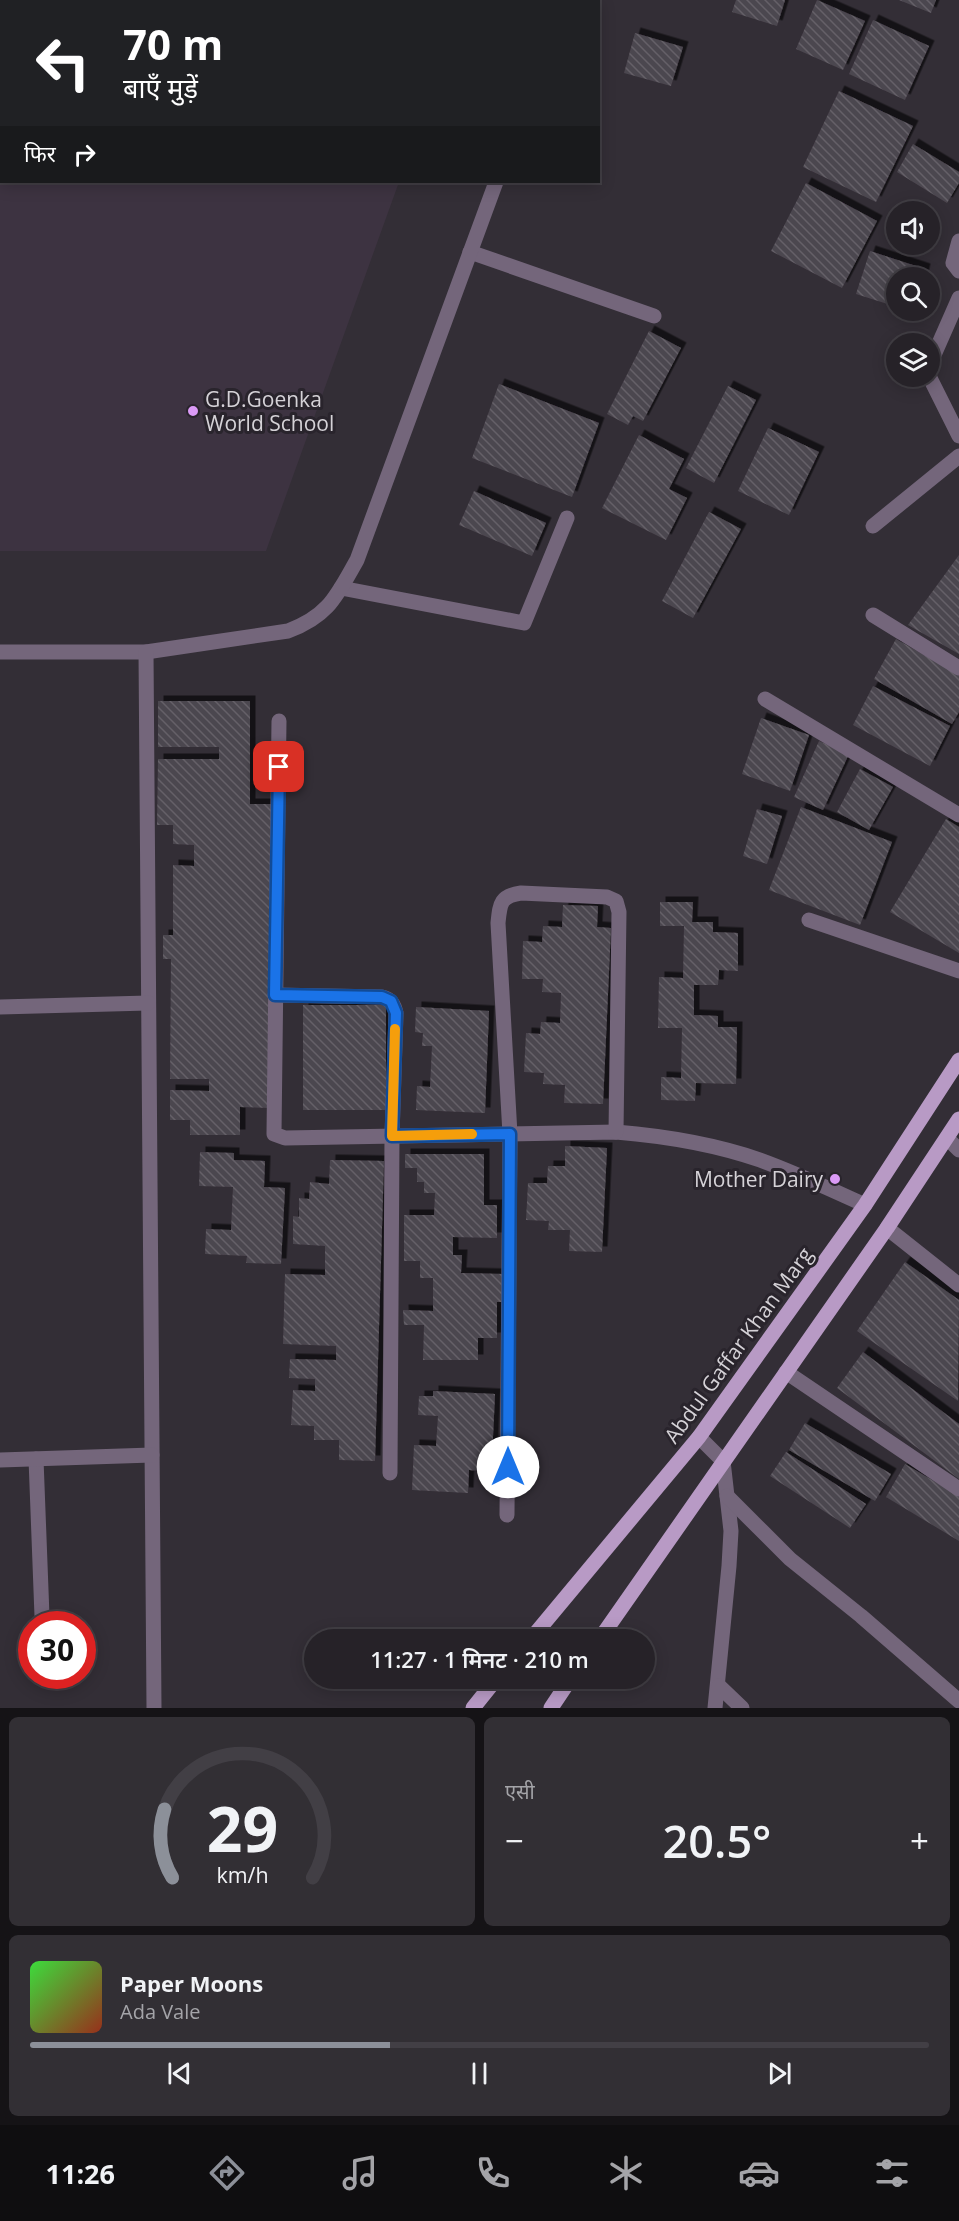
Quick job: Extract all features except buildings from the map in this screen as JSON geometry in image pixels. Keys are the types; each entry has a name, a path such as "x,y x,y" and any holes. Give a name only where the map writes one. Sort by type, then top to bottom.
{"main road":[{"name":"Abdul Gaffar Khan Marg","path":"539,1629 699,1437 865,1205 959,1060"},
{"path":"606,1629 887,1228 959,1119"},
{"path":"473,1708 488,1689"},
{"path":"551,1708 564,1689"}],"street":[{"path":"0,652 146,652 288,631 308,624 326,610 357,560 496,183"},
{"path":"959,241 952,263 959,271"},
{"path":"470,252 654,316"},
{"path":"940,341 959,298"},
{"path":"934,387 959,436"},
{"path":"873,526 959,456"},
{"path":"341,588 524,622 567,518"},
{"path":"873,615 959,668"},
{"path":"146,652 154,1708"},
{"path":"765,699 959,816"},
{"path":"279,721 274,1134 285,1138 616,1132 684,1141 758,1160 865,1205"},
{"path":"507,1515 510,1134 498,923 503,899 509,895 521,893 607,897 616,901 619,912 616,1132"},
{"path":"808,920 959,971"},
{"path":"275,995 382,997 391,1001 396,1013 392,1136 390,1473"},
{"path":"0,1007 148,1003"},
{"path":"946,1138 959,1150"},
{"path":"887,1228 959,1285"},
{"path":"786,1372 959,1489"},
{"path":"699,1437 723,1461 731,1530 719,1686 715,1708"},
{"path":"0,1460 152,1455"},
{"path":"36,1459 42,1611"},
{"path":"727,1496 790,1559 861,1616 959,1701"},
{"path":"719,1686 742,1708"}],"shaded area":[{"name":"G.D.Goenka World School","path":"0,183 399,183 266,551 0,551"}],"slow traffic":[{"path":"395,1029 392,1136 472,1134"}],"place":[{"name":"G.D.Goenka World School","path":"193,411"},
{"name":"Mother Dairy","path":"835,1179"}],"route":[{"path":"279,767 275,995 382,997 391,1001 396,1013 392,1136 510,1134 508,1467"}]}
